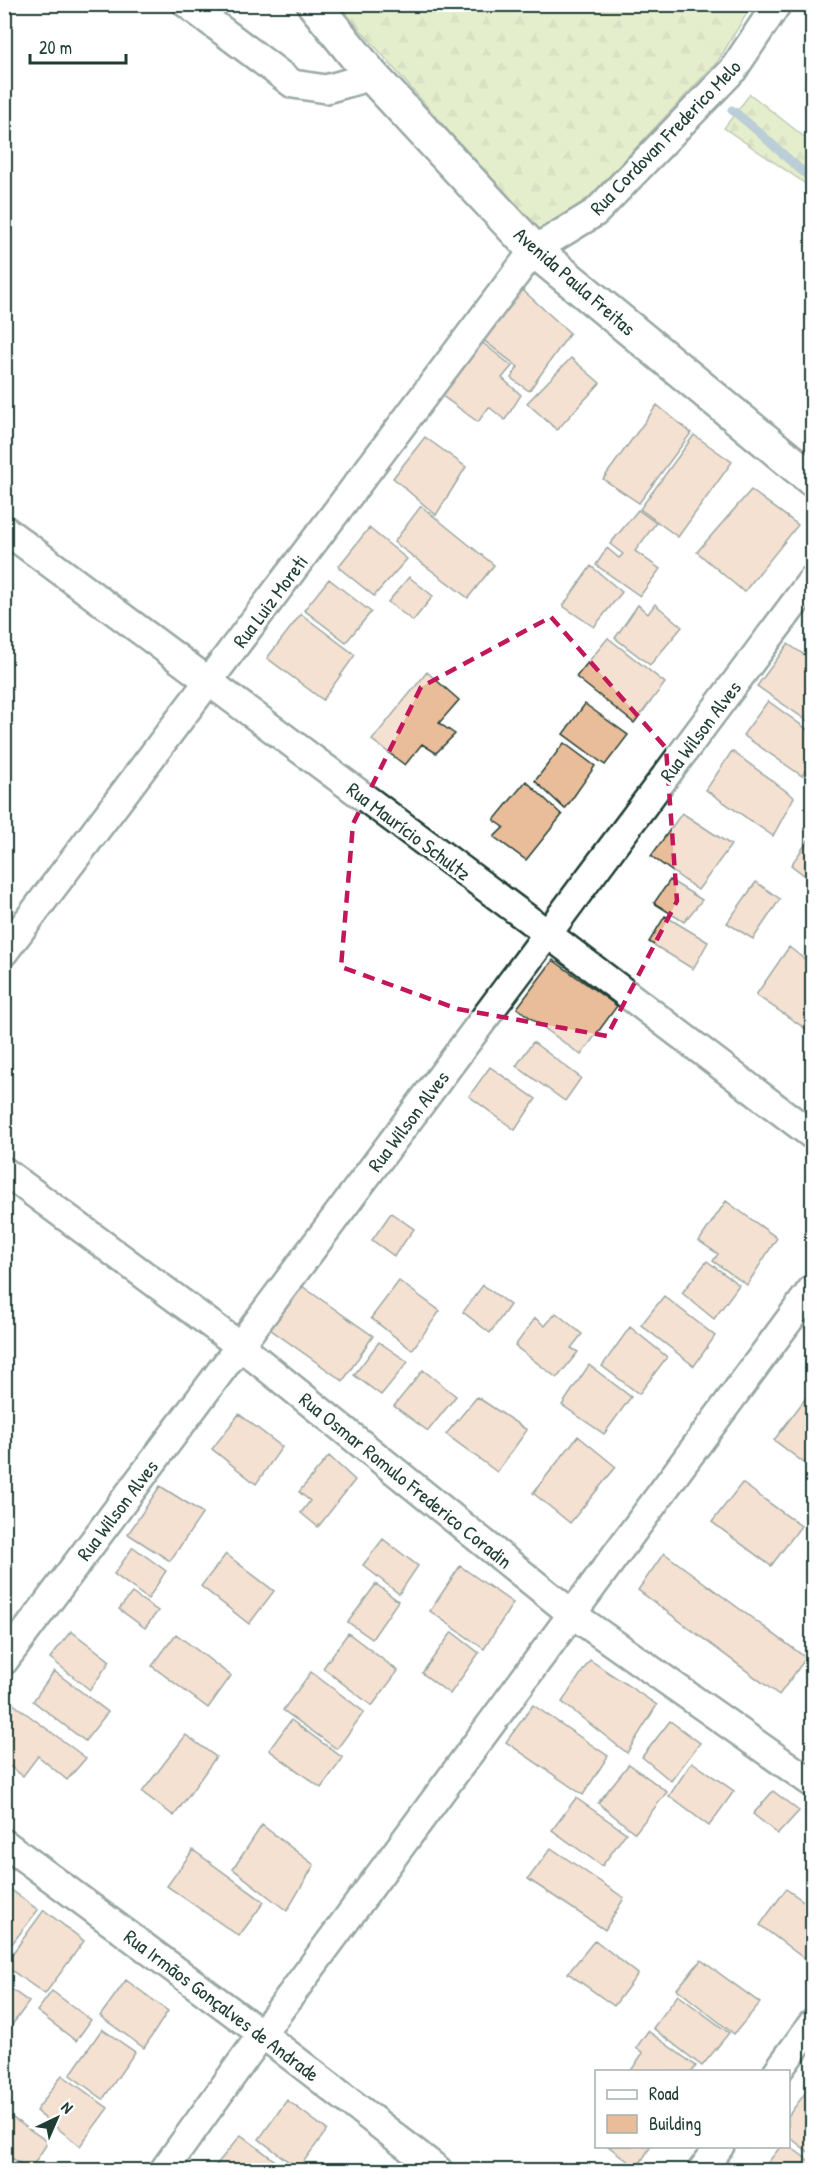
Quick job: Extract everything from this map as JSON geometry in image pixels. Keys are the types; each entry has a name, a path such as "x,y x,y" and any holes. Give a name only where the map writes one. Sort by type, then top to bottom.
{"main road":[{"name":"Avenida Paula Freitas","path":"314,4 372,76 534,250 813,479"}],"street":[{"path":"187,4 292,84 326,90 372,76"},
{"name":"Rua Cordovan Frederico Melo","path":"534,250 599,209 733,70 777,4"},
{"name":"Rua Luiz Moreti","path":"4,951 534,250"},
{"name":"Rua Maurício Schultz","path":"4,529 548,934 813,1135"},
{"name":"Rua Wilson Alves","path":"4,1661 813,580"},
{"name":"Rua Osmar Romulo Frederico Coradin","path":"4,1171 240,1346 572,1614 813,1783"},
{"path":"165,2170 262,2034 813,1289"},
{"name":"Rua Irmãos Gonçalves de Andrade","path":"4,1842 262,2034 438,2170"},
{"path":"778,2070 813,2024"},
{"path":"702,2170 718,2148"}],"highlighted area":[{"path":"551,617 666,748 677,901 607,1036 458,1009 341,967 353,824 421,687"}],"green space":[{"path":"339,5 752,5 718,61 577,210 535,231"},
{"path":"750,94 812,143 812,188 724,128"}],"building":[{"path":"516,284 570,333 529,391 511,378 518,367 477,335"},
{"path":"479,340 512,366 502,378 521,395 505,420 489,407 478,422 437,392"},
{"path":"571,358 600,383 557,430 527,403"},
{"path":"657,405 691,433 639,503 603,479"},
{"path":"694,435 732,462 678,537 640,509"},
{"path":"425,437 466,467 436,515 393,478"},
{"path":"751,490 798,525 744,592 697,552"},
{"path":"421,506 494,565 468,598 394,542"},
{"path":"638,510 656,523 635,551 660,569 640,596 596,565 607,548 619,558 623,554 610,544"},
{"path":"369,528 407,559 374,596 338,567"},
{"path":"591,566 622,592 594,627 563,606"},
{"path":"409,577 433,596 413,621 388,602"},
{"path":"329,579 371,612 346,642 304,610"},
{"path":"655,604 682,627 650,665 615,638 638,605 648,614"},
{"path":"301,614 355,655 323,700 267,658"},
{"path":"608,638 665,683 634,723 576,677"},
{"path":"788,644 812,660 812,724 757,686"},
{"path":"427,672 459,700 439,723 455,734 436,753 422,744 405,765 372,740"},
{"path":"768,701 812,733 812,759 802,776 743,735"},
{"path":"585,704 628,735 605,765 563,734"},
{"path":"564,743 595,766 565,809 535,781"},
{"path":"732,751 794,797 773,836 706,790"},
{"path":"526,781 562,815 526,860 494,837 504,827 494,820"},
{"path":"682,813 731,845 698,890 651,856"},
{"path":"812,835 812,881 791,865"},
{"path":"670,880 702,900 684,922 654,903"},
{"path":"756,882 780,899 753,939 727,923"},
{"path":"665,916 708,942 693,969 649,942"},
{"path":"789,947 812,965 812,1033 756,995"},
{"path":"553,960 617,1006 581,1055 517,1008"},
{"path":"533,1042 581,1078 565,1101 516,1066"},
{"path":"490,1067 536,1099 515,1130 469,1096"},
{"path":"726,1201 777,1238 747,1285 713,1261 718,1254 699,1241"},
{"path":"391,1213 414,1229 394,1256 372,1240"},
{"path":"707,1261 739,1285 714,1319 682,1293"},
{"path":"399,1281 440,1311 412,1350 371,1318"},
{"path":"299,1284 373,1336 343,1381 267,1327"},
{"path":"483,1285 510,1305 490,1333 463,1312"},
{"path":"664,1296 715,1336 694,1366 641,1325"},
{"path":"556,1313 582,1334 571,1348 578,1352 557,1378 515,1346 535,1318 545,1326"},
{"path":"630,1327 667,1357 639,1394 602,1366"},
{"path":"379,1342 408,1362 381,1395 354,1375"},
{"path":"589,1365 631,1397 604,1434 562,1405"},
{"path":"423,1370 456,1396 428,1431 394,1406"},
{"path":"812,1390 812,1469 774,1440"},
{"path":"477,1397 527,1430 497,1472 446,1434"},
{"path":"239,1414 282,1447 256,1484 212,1449"},
{"path":"578,1436 616,1467 570,1523 533,1493"},
{"path":"329,1456 355,1480 318,1527 301,1513 310,1501 299,1492"},
{"path":"742,1483 801,1526 771,1566 712,1522"},
{"path":"160,1486 203,1513 170,1561 128,1534"},
{"path":"383,1539 418,1566 399,1594 363,1565"},
{"path":"133,1547 166,1571 148,1599 114,1574"},
{"path":"664,1553 806,1658 779,1695 638,1590"},
{"path":"226,1554 274,1591 249,1624 201,1586"},
{"path":"460,1566 513,1603 484,1649 430,1611"},
{"path":"376,1584 398,1601 372,1639 348,1622"},
{"path":"132,1593 158,1611 145,1628 119,1609"},
{"path":"71,1631 110,1661 90,1690 50,1658"},
{"path":"452,1632 479,1653 450,1694 422,1673"},
{"path":"348,1633 398,1671 372,1706 323,1668"},
{"path":"176,1634 231,1676 208,1708 152,1666"},
{"path":"590,1660 657,1705 627,1753 562,1702"},
{"path":"54,1671 108,1712 85,1741 33,1701"},
{"path":"311,1672 364,1712 337,1749 283,1710"},
{"path":"4,1697 86,1758 67,1780 38,1756 23,1776 4,1762"},
{"path":"533,1705 608,1756 583,1795 506,1742"},
{"path":"291,1720 343,1758 321,1788 269,1750"},
{"path":"670,1721 700,1743 671,1781 642,1757"},
{"path":"186,1735 216,1757 174,1816 142,1792"},
{"path":"692,1762 734,1791 709,1826 669,1796"},
{"path":"629,1764 667,1792 635,1833 598,1803"},
{"path":"773,1791 799,1811 778,1834 753,1814"},
{"path":"576,1798 626,1833 602,1866 552,1830"},
{"path":"262,1825 314,1865 287,1911 233,1869"},
{"path":"551,1848 624,1898 605,1930 528,1879"},
{"path":"193,1850 264,1902 239,1936 167,1886"},
{"path":"6,1886 38,1910 4,1954 4,1889"},
{"path":"786,1889 812,1907 812,1951 806,1960 760,1925"},
{"path":"44,1910 84,1941 45,1994 4,1965"},
{"path":"595,1940 638,1974 614,2006 568,1973"},
{"path":"701,1960 760,2003 734,2034 677,1989"},
{"path":"126,1980 168,2011 144,2048 100,2016"},
{"path":"4,1984 29,2002 6,2033 4,2031"},
{"path":"52,1991 91,2020 76,2041 37,2011"},
{"path":"678,1995 729,2033 702,2066 653,2028"},
{"path":"102,2029 135,2052 103,2099 70,2075"},
{"path":"648,2031 696,2066 693,2070 631,2070 643,2053 636,2048"},
{"path":"62,2075 108,2108 80,2146 36,2111"},
{"path":"806,2092 812,2097 812,2155 790,2138 790,2113"},
{"path":"287,2100 327,2130 298,2169 259,2139"},
{"path":"4,2112 48,2142 30,2170 4,2153"},
{"path":"241,2135 287,2170 212,2170"},
{"path":"790,2146 812,2163 812,2170 762,2170 779,2148"},
{"path":"611,2148 650,2148 637,2168"}],"waterway":[{"path":"732,110 812,179"}]}
